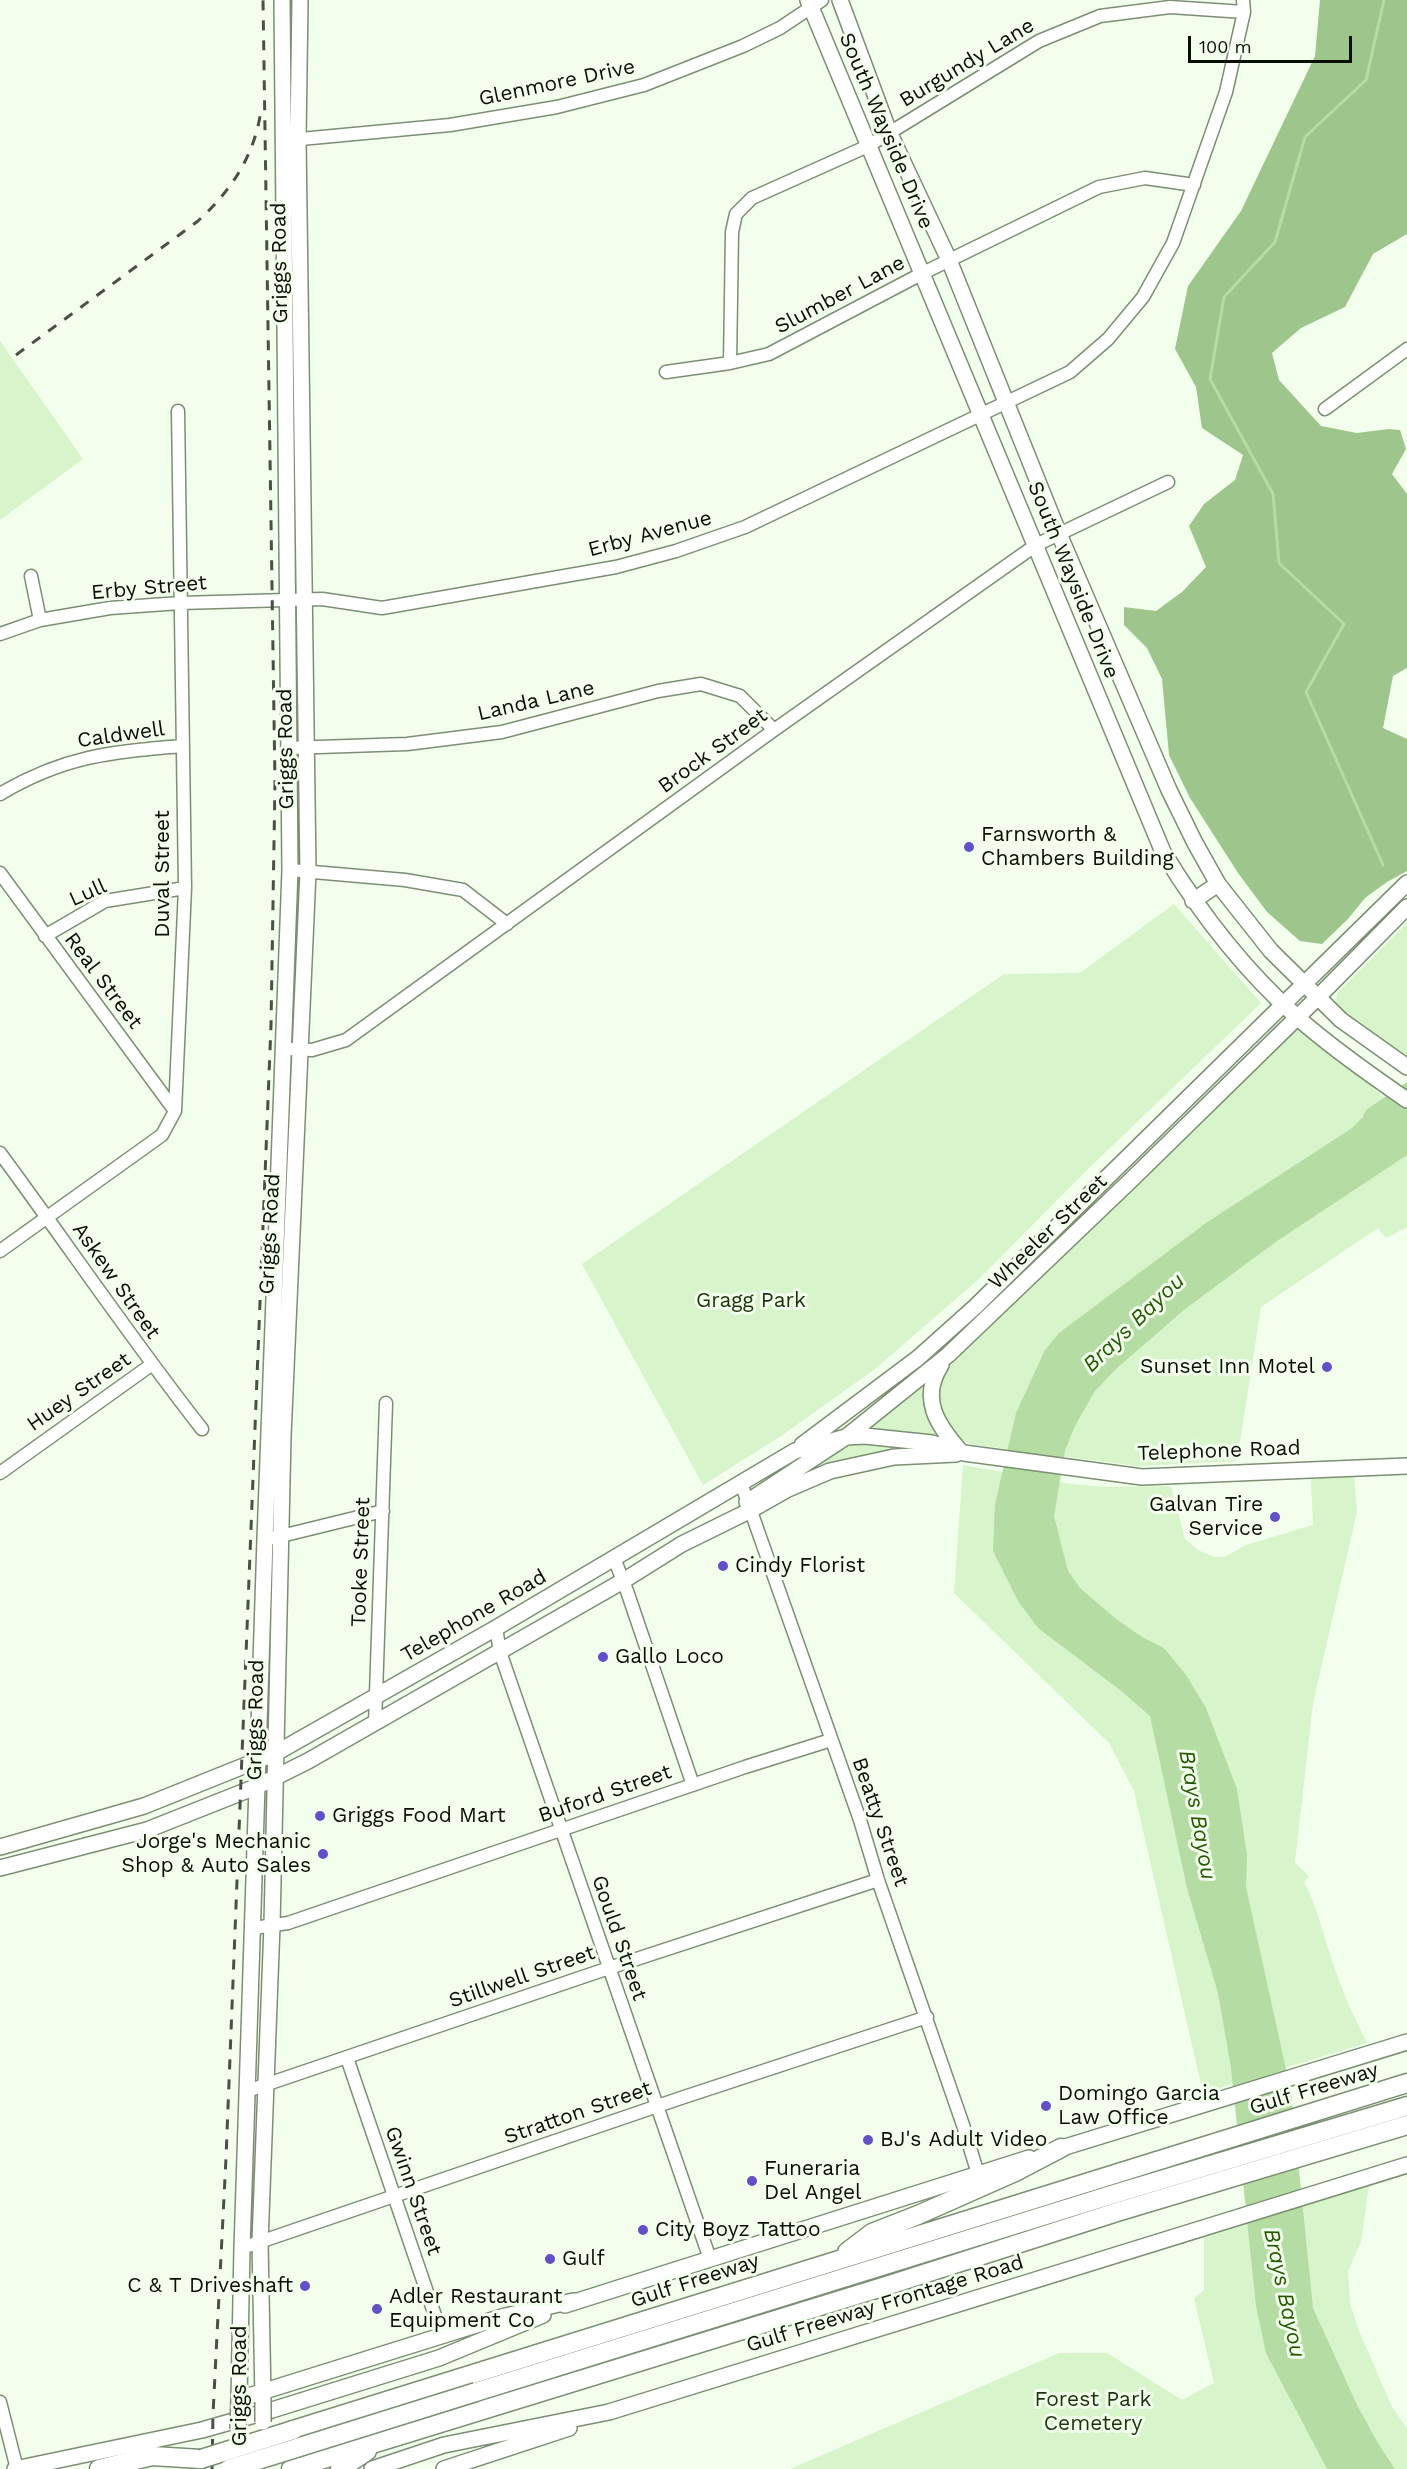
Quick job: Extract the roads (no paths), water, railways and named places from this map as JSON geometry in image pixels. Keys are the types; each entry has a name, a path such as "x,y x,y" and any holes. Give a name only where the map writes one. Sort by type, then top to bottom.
{"highway":[{"name":"Gulf Freeway","path":"291,2469 888,2285 1114,2194 1362,2098 1407,2083"},
{"name":"Gulf Freeway","path":"168,2469 474,2383 1407,2106"},
{"name":"Gulf Freeway","path":"229,2469 836,2260 1114,2194 1359,2141 1407,2125"},
{"path":"836,2260 872,2233 983,2186 1061,2148"},
{"path":"340,2469 386,2439"},
{"path":"99,2469 152,2456 201,2459"}],"main road":[{"name":"Griggs Road","path":"236,2469 265,1539 290,870 282,0"},
{"name":"Griggs Road","path":"260,2469 263,2397 260,2242 272,1925 281,1536 288,1304 302,1049 308,872 298,139 300,0"},
{"name":"South Wayside Drive","path":"840,0 890,132 949,260 1059,534 1194,843 1218,884 1271,951 1317,998 1371,1042 1407,1067"},
{"name":"South Wayside Drive","path":"813,2 868,146 1163,852 1193,901 1229,946 1283,1004 1350,1060 1407,1100"},
{"name":"Wheeler Street","path":"795,1451 918,1358 967,1314 1407,883"},
{"path":"1193,901 1218,884"},
{"name":"Wheeler Street","path":"750,1506 846,1437 948,1355 1298,1018 1407,907"},
{"path":"948,1355 934,1376 931,1395 936,1419 944,1432 963,1453"},
{"name":"Telephone Road","path":"0,1847 144,1806 258,1762 496,1628 795,1451 846,1437 898,1438 932,1443 963,1453 1142,1477 1407,1466"},
{"name":"Telephone Road","path":"0,1868 147,1830 275,1778 500,1652 682,1544 750,1506 788,1489 830,1471 894,1457 963,1453"},
{"path":"239,2399 263,2397 505,2316 573,2301 1407,2042"},
{"name":"Gulf Freeway Frontage Road","path":"372,2469 444,2445 594,2416 1407,2165"},
{"path":"16,2469 202,2430 272,2410 439,2358 573,2301"},
{"path":"444,2469 559,2433 594,2416"}],"street":[{"name":"Glenmore Drive","path":"282,141 450,125 557,107 644,85 743,46 780,28 813,2"},
{"name":"Burgundy Lane","path":"730,363 732,232 736,214 752,198 868,146 1039,41 1100,16 1170,7 1243,6"},
{"name":"Erby Avenue","path":"304,600 322,599 382,608 616,567 676,551 745,527 1070,372 1108,339 1148,288 1173,243 1226,92 1243,6"},
{"name":"Slumber Lane","path":"666,372 730,363 769,354 923,273 1099,187 1145,178 1194,184"},
{"path":"1324,409 1407,349"},
{"name":"Duval Street","path":"0,1251 162,1135 175,1111 185,888 178,411"},
{"name":"Brock Street","path":"285,1049 312,1050 346,1040 774,730 1036,544 1168,482"},
{"path":"31,576 40,620"},
{"name":"Erby Street","path":"0,634 40,620 110,608 180,603 304,600"},
{"name":"Landa Lane","path":"289,748 407,744 502,732 658,691 701,684 740,696 774,730"},
{"name":"Caldwell","path":"0,794 45,770 82,758 113,751 182,746"},
{"path":"290,870 405,880 463,890 507,924"},
{"name":"Real Street","path":"0,873 175,1111"},
{"name":"Lull","path":"45,936 105,901 185,888"},
{"name":"Askew Street","path":"0,1153 152,1365 202,1429"},
{"name":"Huey Street","path":"0,1473 152,1365"},
{"name":"Tooke Street","path":"375,1722 386,1403"},
{"name":"Beatty Street","path":"741,1483 860,1820 878,1880 927,2017 978,2174"},
{"path":"265,1539 383,1511"},
{"path":"614,1558 693,1785"},
{"name":"Gould Street","path":"496,1628 500,1652 710,2259"},
{"name":"Buford Street","path":"254,1928 288,1923 561,1829 831,1740"},
{"name":"Stillwell Street","path":"247,2091 609,1968 878,1880"},
{"name":"Stratton Street","path":"242,2248 657,2106 927,2017"},
{"name":"Gwinn Street","path":"347,2058 442,2336"},
{"path":"0,2402 16,2469"}],"water":[{"name":"Brays Bayou","path":"1407,1082 1407,1155 1277,1241 1185,1309 1116,1369 1095,1391 1076,1424 1065,1450 1054,1516 1068,1571 1080,1588 1116,1619 1142,1637 1164,1648 1186,1675 1206,1708 1237,1789 1247,1855 1246,1887 1291,2092 1313,2308 1357,2405 1395,2469 1327,2469 1266,2353 1256,2306 1231,2068 1218,1993 1187,1888 1150,1716 1120,1690 1038,1628 1018,1601 993,1551 995,1504 1016,1413 1045,1350 1059,1333 1206,1223 1352,1128 1363,1117 1366,1110"}],"waterway":[{"path":"1383,865 1306,692 1344,624 1279,563 1273,494 1210,379 1224,297 1275,242 1305,137 1366,80 1384,0"}],"railway":[{"path":"212,2469 271,1025 275,782 263,0"},
{"path":"16,355 198,221 221,197 240,171 253,142 261,110"}],"place":[{"name":"Farnsworth & Chambers Building","path":"969,847"},
{"name":"Sunset Inn Motel","path":"1327,1367"},
{"name":"Galvan Tire Service","path":"1275,1517"},
{"name":"Cindy Florist","path":"723,1566"},
{"name":"Gallo Loco","path":"603,1657"},
{"name":"Griggs Food Mart","path":"320,1816"},
{"name":"Jorge's Mechanic Shop & Auto Sales","path":"323,1854"},
{"name":"Domingo Garcia Law Office","path":"1046,2106"},
{"name":"BJ's Adult Video","path":"868,2140"},
{"name":"Funeraria Del Angel","path":"752,2181"},
{"name":"City Boyz Tattoo","path":"643,2230"},
{"name":"Gulf","path":"550,2259"},
{"name":"C & T Driveshaft","path":"305,2286"},
{"name":"Adler Restaurant Equipment Co","path":"377,2309"}],"park label":[{"name":"Gragg Park","path":"751,1301"},
{"name":"Forest Park Cemetery","path":"1093,2412"}]}
